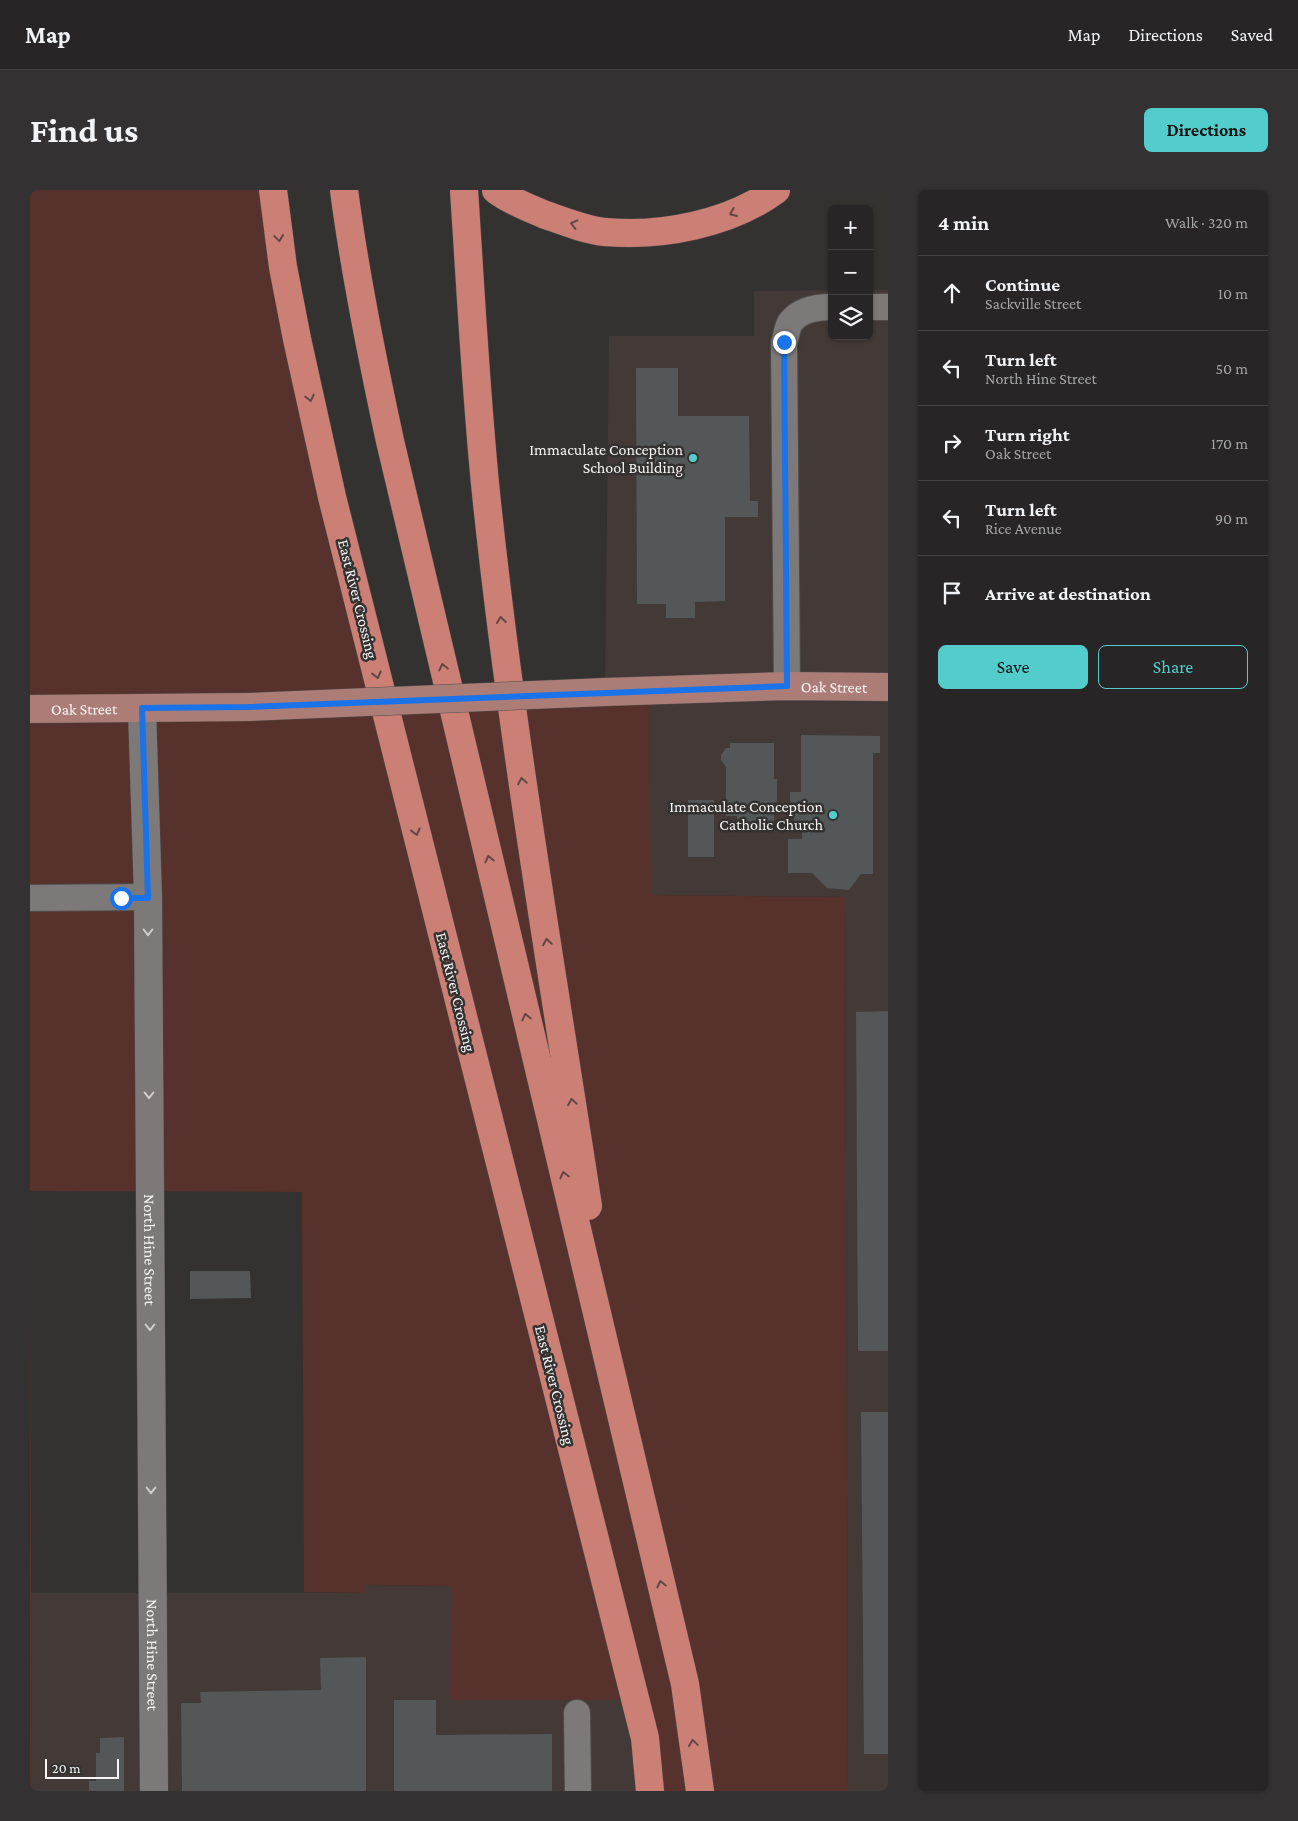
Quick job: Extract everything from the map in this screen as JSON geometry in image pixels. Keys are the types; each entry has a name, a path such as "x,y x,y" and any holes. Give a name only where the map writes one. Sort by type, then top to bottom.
{"highway":[{"name":"East River Crossing","path":"272,190 283,267 297,339 332,497 644,1738 650,1791"},
{"path":"344,190 366,331 390,441 685,1684 700,1791"},
{"path":"464,190 477,387 487,502 516,746 620,1410"},
{"path":"496,190 521,205 562,221 604,232 638,233 700,225 734,213 776,190"}],"main road":[{"name":"Oak Street","path":"30,708 248,707 787,686 888,687"},
{"name":"North Hine Street","path":"142,708 148,898 154,1791"}],"street":[{"path":"787,686 784,342 790,323 798,315 807,310 828,307"},
{"path":"873,307 888,307"},
{"path":"30,898 148,898"},
{"path":"577,1713 578,1791"}],"shaded area":[{"path":"30,190 273,190 384,704 649,691 651,895 845,897 848,1791 650,1791 635,1700 450,1700 451,1586 366,1585 366,1593 304,1592 302,1192 30,1191"},
{"path":"828,290 828,340 873,340 873,290 888,290 888,1791 848,1791 845,897 650,895 649,691 605,692 609,336 754,336 754,291"},
{"path":"30,1306 32,1791 30,1791"},
{"path":"366,1585 451,1586 451,1700 635,1700 650,1791 32,1791 31,1593 366,1593"}],"building":[{"name":"Immaculate Conception School Building","path":"636,368 678,368 678,416 749,416 750,501 758,501 758,517 725,517 725,601 695,602 695,618 666,618 666,604 637,604"},
{"name":"Immaculate Conception Catholic Church","path":"801,735 880,736 880,753 873,753 873,874 861,874 849,890 827,888 812,873 788,873 788,839 802,839 802,823 794,823 794,807 790,801 790,792 801,792"},
{"path":"730,743 774,743 774,779 777,779 777,802 774,802 774,828 737,828 737,816 726,816 726,767 721,760 721,755 726,748 730,748"},
{"path":"688,800 714,800 714,857 688,857"},
{"path":"888,1011 888,1351 858,1351 856,1012"},
{"path":"190,1271 250,1271 251,1298 190,1299"},
{"path":"861,1412 888,1412 888,1754 864,1754"},
{"path":"366,1657 366,1791 182,1791 181,1703 201,1703 200,1692 321,1690 320,1658"},
{"path":"394,1700 436,1700 436,1735 552,1734 552,1791 394,1791"},
{"path":"124,1737 124,1791 89,1791 89,1781 96,1781 96,1753 100,1753 100,1738"}],"place":[{"name":"Immaculate Conception School Building","path":"693,458"},
{"name":"Immaculate Conception Catholic Church","path":"833,815"}],"route":[{"path":"121,898 148,898 142,708 248,707 787,686 784,342"}]}
